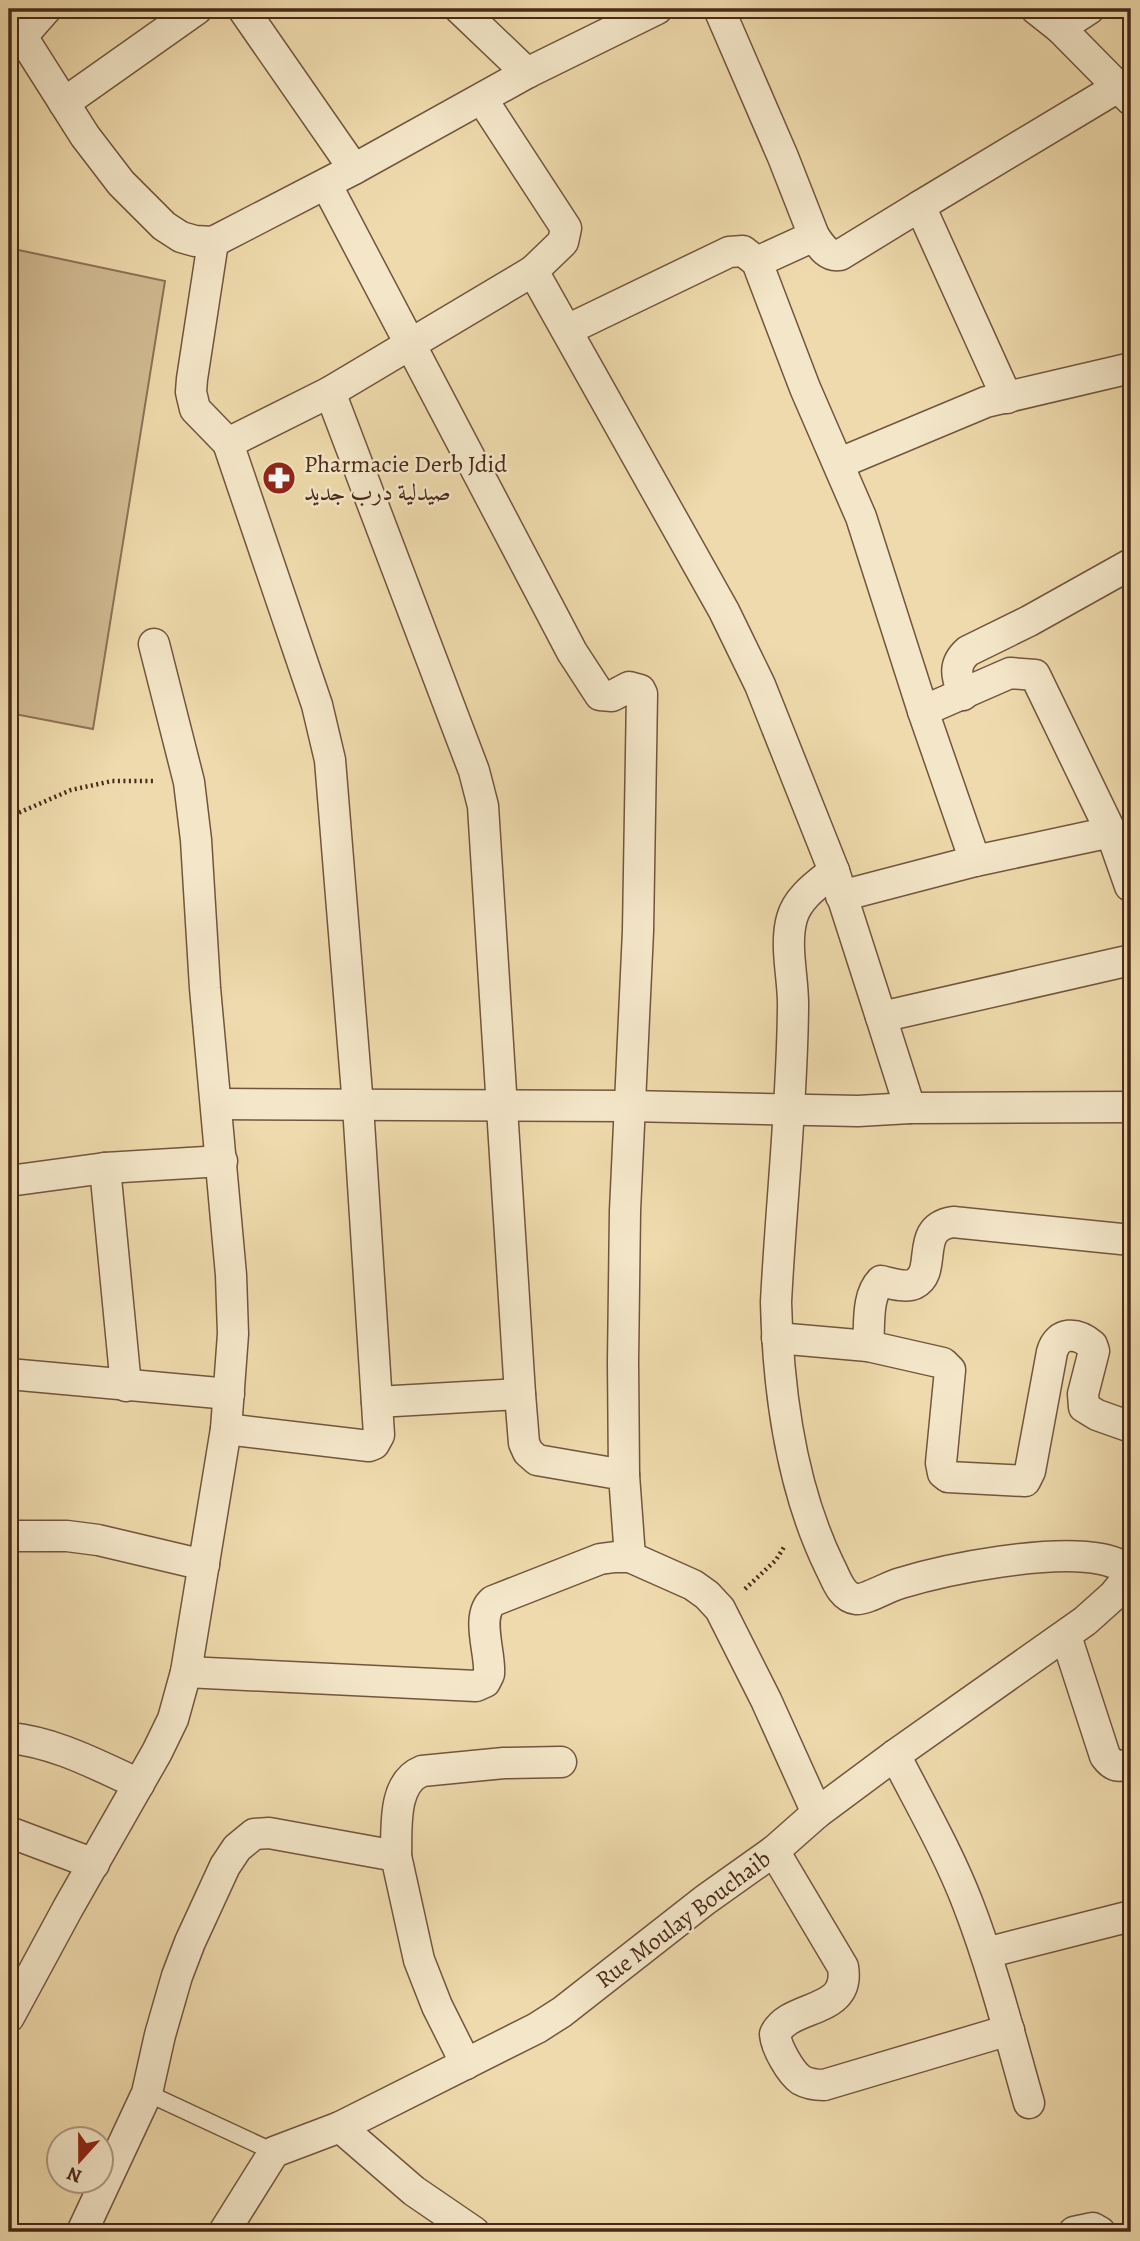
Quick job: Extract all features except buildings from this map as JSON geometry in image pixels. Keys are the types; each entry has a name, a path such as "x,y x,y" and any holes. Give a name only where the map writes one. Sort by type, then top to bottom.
{"street":[{"path":"46,9 16,25 103,162 164,226 181,237 213,242 354,169 527,73 657,9"},
{"path":"64,103 197,9"},
{"path":"243,9 354,169"},
{"path":"460,9 527,73"},
{"path":"719,9 783,156 814,236 827,253 834,256 1125,94 1060,28 1036,9"},
{"path":"1060,28 1089,9"},
{"path":"228,443 330,392 412,344 533,271 563,242 566,228 482,99"},
{"path":"326,184 572,652 600,695 605,697 629,687 642,694 638,931 629,1106 623,1362 624,1475 630,1558"},
{"path":"920,206 1007,398"},
{"path":"757,262 814,236"},
{"path":"213,242 191,392 195,409 228,443 317,705 330,760 358,1106 379,1435 374,1444 369,1446 226,1429"},
{"path":"567,330 730,252 743,251 757,262 805,388 840,463 865,528 923,711 975,860"},
{"path":"533,271 724,611 754,673 793,764 837,884 910,1108"},
{"path":"840,463 986,402 1131,368"},
{"path":"330,392 474,771 483,806 524,1443 528,1452 537,1460 624,1475"},
{"path":"963,695 956,673 960,657 1131,564"},
{"path":"9,2017 173,1718 186,1672 226,1429 233,1334 231,1275 205,988 196,840 189,782 154,644"},
{"path":"923,711 1010,673 1035,675 1111,832 1131,887"},
{"path":"1111,832 975,860 837,884 806,894 797,905 790,934 793,1007 780,1227 777,1338 791,1446 803,1501 820,1546 842,1590 849,1597 859,1599 901,1583 951,1571 1050,1557 1099,1558 1131,1572"},
{"path":"881,1017 1131,960"},
{"path":"216,1104 629,1106 858,1111 910,1108 1131,1107"},
{"path":"9,1181 105,1168 222,1161"},
{"path":"105,1168 126,1386"},
{"path":"868,1346 872,1296 877,1284 881,1282 905,1286 920,1279 931,1235 944,1223 1131,1240"},
{"path":"777,1338 868,1346 943,1363 950,1370 941,1463 943,1473 948,1477 1025,1481 1030,1471 1052,1352 1057,1339 1062,1336 1083,1338 1093,1345 1094,1351 1083,1394 1084,1407 1097,1415 1131,1427"},
{"path":"9,1374 229,1394"},
{"path":"377,1402 520,1394"},
{"path":"9,1536 66,1536 98,1540 204,1565"},
{"path":"186,1672 476,1686 485,1682 489,1674 485,1617 488,1605 600,1559 630,1558 693,1585 708,1595 720,1609 766,1700 817,1814"},
{"name":"Rue Moulay Bouchaib","path":"274,2152 340,2127 537,2028 562,2012 895,1755 1066,1636 1101,1608 1131,1572"},
{"path":"1066,1636 1105,1756 1111,1764 1118,1767 1131,1763"},
{"path":"9,1738 47,1745 139,1784"},
{"path":"895,1755 947,1853 986,1953 1029,2103"},
{"path":"466,2064 437,2006 419,1960 396,1856 399,1804 413,1775 422,1771 504,1763 561,1762"},
{"path":"9,1832 94,1864"},
{"path":"82,2232 147,2093 160,2035 181,1965 225,1866 237,1848 254,1835 269,1833 396,1856"},
{"path":"774,1850 843,1967 845,1980 841,1990 832,1998 784,2023 775,2034 775,2041 801,2080 813,2085 824,2085 1009,2030"},
{"path":"986,1953 1131,1916"},
{"path":"340,2127 414,2191 474,2232"},
{"path":"225,2232 274,2152"},
{"path":"1074,2232 1093,2228 1100,2232"}],"lane":[{"path":"147,2093 274,2152"}],"path":[{"path":"9,817 71,790 112,781 189,782"},
{"path":"9,959 12,968"},
{"path":"720,1609 761,1576 776,1560 788,1540 803,1501"}],"shaded area":[{"path":"9,248 165,281 93,729 9,713"}],"place":[{"name":"Pharmacie Derb Jdid صيدلية درب جديد","path":"279,478"}]}
